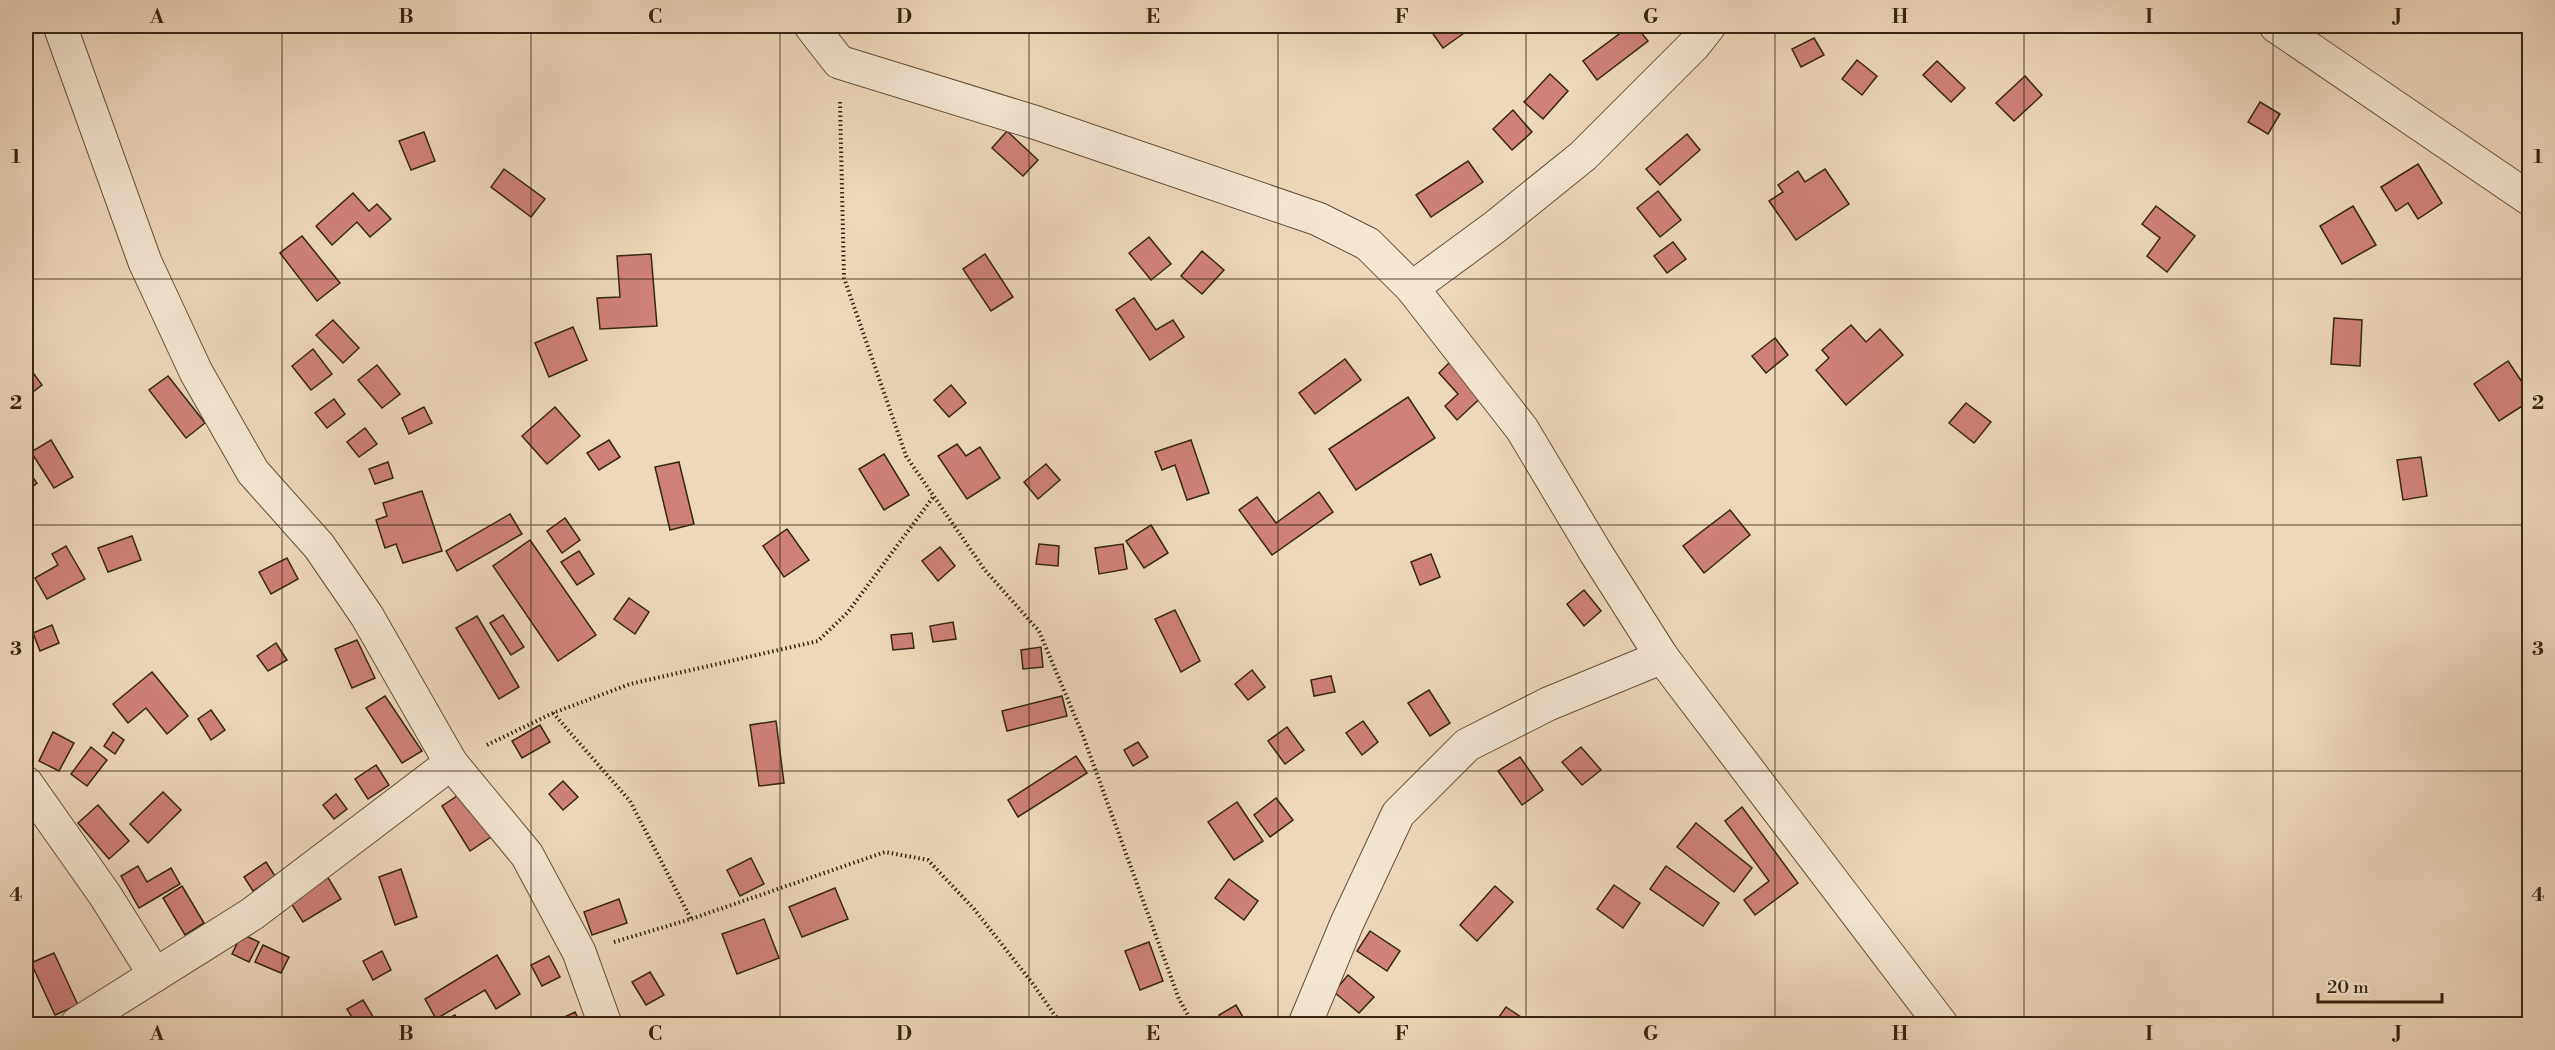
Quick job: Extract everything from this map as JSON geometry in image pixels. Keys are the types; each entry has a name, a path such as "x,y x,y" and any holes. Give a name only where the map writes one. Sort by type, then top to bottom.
{"street":[{"path":"60,26 145,262 196,372 253,472 319,546 367,616 451,763 527,855 579,952 605,1024"},
{"path":"811,26 839,62 1037,123 1318,219 1368,244 1412,288 1522,429 1662,657 1941,1024"},
{"path":"1412,288 1495,227 1583,156 1694,45 1709,26"},
{"path":"2276,26 2529,200"},
{"path":"1305,1024 1347,923 1398,814 1467,745 1548,704 1662,657"},
{"path":"77,1024 252,914 451,763"},
{"path":"26,783 105,895 155,975"}],"path":[{"path":"839,62 844,278 906,456 984,569 1039,631 1082,733 1179,999 1193,1024"},
{"path":"451,763 553,713 630,684 818,641 848,612 934,496"},
{"path":"553,713 630,801 691,919"},
{"path":"579,952 691,919 885,852 928,860 974,909 1033,984 1061,1024"}],"building":[{"path":"1444,26 1474,26 1443,48 1433,34"},
{"path":"1630,26 1636,26 1648,41 1597,80 1583,61"},
{"path":"1814,38 1824,55 1801,67 1792,49"},
{"path":"1857,60 1877,76 1862,95 1842,79"},
{"path":"1937,61 1965,88 1951,102 1923,75"},
{"path":"1550,74 1568,91 1543,119 1524,102"},
{"path":"2025,76 2042,95 2014,121 1996,103"},
{"path":"2260,102 2280,114 2268,134 2248,122"},
{"path":"1513,110 1532,132 1512,150 1493,129"},
{"path":"1007,131 1038,160 1023,176 992,148"},
{"path":"424,132 435,161 411,170 399,141"},
{"path":"1687,134 1700,150 1660,185 1646,169"},
{"path":"1468,161 1483,182 1431,217 1416,195"},
{"path":"2418,164 2442,203 2418,219 2408,203 2396,211 2381,187"},
{"path":"504,169 545,199 531,217 491,187"},
{"path":"1825,169 1849,204 1796,240 1769,201 1783,192 1778,185 1798,171 1805,182"},
{"path":"1658,191 1681,220 1660,237 1637,208"},
{"path":"353,193 369,211 377,204 391,219 370,237 357,222 332,245 316,226"},
{"path":"2156,206 2195,236 2167,272 2147,256 2160,238 2142,224"},
{"path":"2353,206 2376,245 2342,264 2320,226"},
{"path":"302,236 340,283 317,301 280,253"},
{"path":"1149,237 1171,264 1151,280 1129,253"},
{"path":"1673,242 1686,259 1667,273 1654,256"},
{"path":"1202,251 1224,270 1202,294 1181,276"},
{"path":"651,254 657,326 600,329 597,298 620,297 617,256"},
{"path":"985,254 1013,297 991,311 963,269"},
{"path":"1134,298 1156,330 1173,320 1184,337 1150,360 1116,310"},
{"path":"2334,318 2362,320 2360,366 2331,364"},
{"path":"333,320 359,348 343,363 316,335"},
{"path":"1851,325 1866,342 1880,329 1903,355 1846,405 1816,370 1829,358 1822,350"},
{"path":"573,327 587,360 549,377 535,343"},
{"path":"1775,338 1788,355 1766,373 1752,356"},
{"path":"313,349 332,374 311,390 292,366"},
{"path":"1455,357 1488,391 1457,420 1445,406 1458,394 1439,373"},
{"path":"1345,359 1361,380 1315,414 1299,393"},
{"path":"2508,361 2530,394 2530,401 2499,421 2474,384"},
{"path":"377,365 400,394 382,408 358,380"},
{"path":"31,370 42,385 29,395 26,390 26,375"},
{"path":"168,376 205,423 186,438 149,390"},
{"path":"951,385 966,403 949,417 934,400"},
{"path":"1408,397 1435,438 1356,490 1329,449"},
{"path":"334,399 345,414 327,428 315,413"},
{"path":"1966,403 1991,422 1974,443 1949,423"},
{"path":"424,407 432,423 409,434 402,418"},
{"path":"555,407 580,436 547,464 522,436"},
{"path":"365,428 377,444 359,457 347,442"},
{"path":"51,440 73,477 54,488 31,452"},
{"path":"609,440 620,457 599,470 587,453"},
{"path":"1191,440 1209,493 1187,500 1175,465 1162,470 1155,452"},
{"path":"957,444 966,456 980,447 1000,478 967,499 938,456"},
{"path":"884,454 909,495 884,510 859,469"},
{"path":"2421,457 2427,496 2403,500 2397,460"},
{"path":"388,462 393,478 375,484 369,469"},
{"path":"679,462 694,524 670,530 655,467"},
{"path":"1046,464 1060,480 1038,499 1024,482"},
{"path":"26,468 37,483 26,492"},
{"path":"422,491 442,551 403,563 396,544 385,548 376,520 387,516 383,503"},
{"path":"1319,492 1333,512 1272,555 1239,510 1257,497 1276,523"},
{"path":"1730,510 1750,535 1704,573 1683,546"},
{"path":"510,514 522,534 457,571 446,551"},
{"path":"565,518 580,540 562,553 547,531"},
{"path":"1151,525 1168,553 1144,568 1126,541"},
{"path":"787,529 809,560 784,577 763,546"},
{"path":"132,536 141,560 108,572 98,548"},
{"path":"530,540 596,635 558,661 493,566"},
{"path":"1039,544 1059,546 1058,566 1036,564"},
{"path":"1123,544 1127,569 1099,574 1095,548"},
{"path":"66,546 85,579 47,599 35,578 58,565 52,554"},
{"path":"940,547 955,566 938,581 922,561"},
{"path":"579,551 594,574 577,585 561,562"},
{"path":"1431,554 1440,577 1420,585 1411,562"},
{"path":"287,558 298,579 271,594 259,572"},
{"path":"1584,590 1601,611 1584,626 1567,604"},
{"path":"629,598 649,612 635,634 614,619"},
{"path":"1175,610 1200,661 1181,672 1155,619"},
{"path":"503,615 524,647 511,655 490,623"},
{"path":"477,616 519,687 499,699 456,628"},
{"path":"953,622 956,639 933,642 930,626"},
{"path":"52,625 59,643 40,651 33,633"},
{"path":"912,633 914,648 893,650 891,635"},
{"path":"357,640 375,678 352,688 335,649"},
{"path":"276,643 287,660 268,671 257,656"},
{"path":"1041,647 1043,667 1023,669 1021,650"},
{"path":"1252,670 1265,687 1248,700 1235,684"},
{"path":"152,672 188,716 167,734 146,708 128,723 113,704"},
{"path":"1331,676 1335,692 1314,696 1311,680"},
{"path":"1429,690 1450,723 1430,736 1408,703"},
{"path":"385,696 422,751 402,763 366,708"},
{"path":"1062,696 1067,716 1007,731 1002,711"},
{"path":"211,710 225,730 211,740 198,719"},
{"path":"776,721 784,783 759,786 750,725"},
{"path":"1363,721 1378,742 1362,755 1346,733"},
{"path":"540,725 550,742 522,758 512,741"},
{"path":"1287,727 1304,750 1285,764 1268,741"},
{"path":"53,732 74,743 59,771 39,761"},
{"path":"113,732 124,740 115,754 104,746"},
{"path":"1138,742 1148,757 1133,766 1124,750"},
{"path":"91,747 107,760 87,786 71,774"},
{"path":"1581,747 1601,770 1582,785 1562,762"},
{"path":"1076,756 1087,773 1018,817 1008,800"},
{"path":"1520,757 1543,790 1522,805 1498,771"},
{"path":"376,765 389,785 368,799 355,779"},
{"path":"563,781 578,797 563,810 549,794"},
{"path":"163,792 181,810 148,843 130,824"},
{"path":"463,792 491,837 470,851 442,806"},
{"path":"336,794 347,809 334,819 323,805"},
{"path":"1276,798 1293,820 1270,837 1254,815"},
{"path":"1237,802 1263,841 1234,860 1208,822"},
{"path":"98,805 129,841 109,859 78,823"},
{"path":"1742,807 1798,883 1755,915 1744,900 1769,881 1725,821"},
{"path":"1696,823 1752,868 1734,892 1677,847"},
{"path":"751,858 764,884 740,896 727,870"},
{"path":"266,862 275,876 253,891 244,877"},
{"path":"138,866 147,882 171,868 180,884 139,908 121,876"},
{"path":"1666,866 1719,903 1703,926 1650,889"},
{"path":"401,869 417,917 395,925 379,877"},
{"path":"327,876 341,899 303,922 289,900"},
{"path":"1229,879 1258,901 1244,920 1215,898"},
{"path":"1614,885 1640,903 1623,928 1597,909"},
{"path":"182,886 204,923 185,935 163,898"},
{"path":"1495,886 1513,902 1477,941 1460,925"},
{"path":"835,888 848,919 802,937 789,907"},
{"path":"619,899 627,923 592,935 584,912"},
{"path":"764,919 779,958 737,974 722,934"},
{"path":"1370,931 1400,951 1387,971 1357,951"},
{"path":"242,934 259,942 249,962 232,954"},
{"path":"1149,942 1163,981 1140,990 1125,951"},
{"path":"263,945 289,957 281,973 255,962"},
{"path":"382,951 391,970 373,980 363,961"},
{"path":"54,953 78,1005 55,1015 31,963"},
{"path":"497,955 520,994 496,1009 485,990 436,1019 425,999"},
{"path":"549,956 560,977 542,986 531,965"},
{"path":"650,972 664,995 646,1005 632,982"},
{"path":"1348,975 1374,997 1359,1013 1334,992"},
{"path":"363,1000 375,1020 367,1024 356,1024 347,1009"},
{"path":"1236,1005 1247,1024 1224,1024 1219,1015"},
{"path":"26,1006 38,1024 26,1024"},
{"path":"1506,1007 1530,1023 1494,1024"},
{"path":"575,1012 581,1024 552,1023"},
{"path":"455,1015 459,1024 437,1024"}]}
